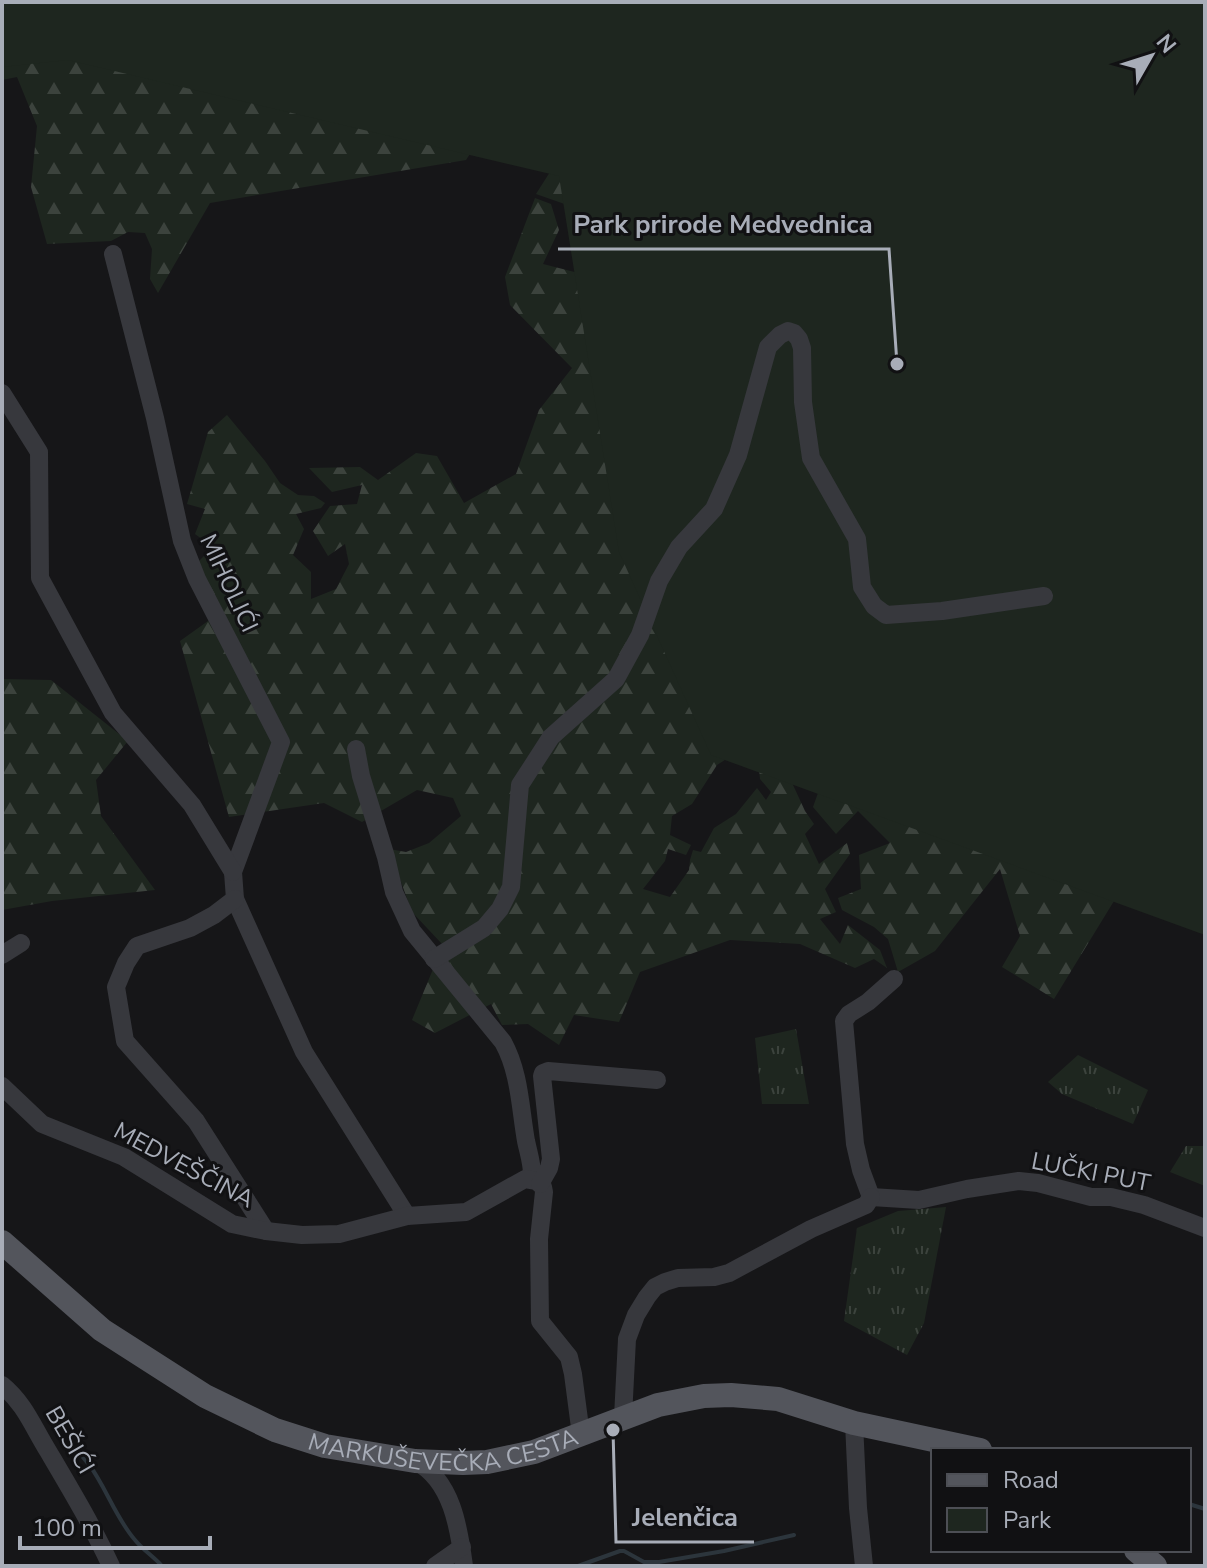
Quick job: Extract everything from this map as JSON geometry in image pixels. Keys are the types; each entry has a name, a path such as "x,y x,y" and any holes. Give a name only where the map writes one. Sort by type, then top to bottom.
{"main road":[{"name":"MARKUŠEVEČKA CESTA","path":"2,1242 102,1330 205,1396 275,1430 325,1446 415,1461 487,1462 518,1456 677,1400 731,1395 778,1399 855,1434 879,1428 971,1448"},
{"path":"1138,1552 1155,1566"}],"street":[{"name":"MIHOLIĆI","path":"113,254 155,418 182,541 197,579 281,742 233,872 235,899 304,1052 407,1216"},
{"path":"434,959 484,928 500,909 511,887 520,785 551,737 616,679 640,635 659,581 679,547 714,509 738,455 768,347 780,335 788,331 799,339 811,458 857,539 862,587 874,606 886,615 942,611 1044,596"},
{"name":"MIHOLIĆI","path":"2,393 39,452 40,578 113,713 192,805 233,872"},
{"path":"356,749 394,892 412,931 503,1042 515,1068 526,1141 536,1182 544,1192 539,1239 540,1321 569,1357 581,1435"},
{"name":"MEDVEŠČINA","path":"235,899 190,928 137,946 116,987 125,1041 196,1121 266,1231"},
{"path":"2,955 21,943"},
{"path":"623,1417 627,1339 636,1315 655,1287 678,1278 714,1277 729,1273 811,1229 866,1205 871,1197 855,1144 844,1021 894,979"},
{"path":"536,1182 549,1168 551,1159 543,1073 657,1080"},
{"name":"MEDVEŠČINA","path":"2,1086 42,1124 124,1157 232,1224 266,1231 302,1235 339,1234 407,1216 466,1212 520,1181 536,1182"},
{"name":"LUČKI PUT","path":"871,1197 919,1200 1019,1181 1144,1205 1205,1228"},
{"name":"BEŠIĆI","path":"2,1385 31,1418 91,1523 111,1566"},
{"path":"855,1434 864,1566"},
{"path":"415,1461 435,1474 445,1492 463,1557 435,1566"},
{"path":"445,1492 449,1478 463,1463"}],"green space":[{"path":"2,2 1205,2 1177,798 1054,999 1002,967 1020,936 1000,869 935,951 898,972 888,939 874,927 842,910 838,898 861,889 859,855 890,843 858,811 836,834 813,807 822,782 753,742 717,765 692,804 672,816 670,835 691,845 686,855 668,849 665,861 643,889 670,897 689,870 693,850 701,852 714,828 736,814 757,788 766,800 771,792 760,779 757,748 782,761 814,824 805,834 819,864 847,843 850,854 825,889 836,912 820,919 840,944 848,925 880,950 887,968 874,959 855,968 800,944 730,940 640,972 619,1022 574,1015 559,1045 528,1024 502,1025 491,1004 435,1033 412,1020 443,945 412,912 389,849 406,852 429,843 461,816 453,798 417,790 362,822 324,803 229,817 180,641 222,611 196,564 213,547 195,534 205,509 187,504 208,432 227,415 280,483 298,495 314,496 325,503 321,508 296,514 304,529 293,555 311,572 311,599 336,589 349,564 345,544 328,556 313,531 330,506 357,504 362,485 332,492 309,468 360,467 378,480 416,453 437,456 464,503 516,474 539,410 572,368 510,305 505,277 535,198 551,204 559,230 543,264 610,281 579,209 536,194 557,161 501,105 466,160 210,203 158,293 150,279 152,249 145,233 128,232 111,241 47,244 31,187 37,126 17,77 2,80"},
{"path":"2,2 1205,2 1205,935 711,755 619,552 559,176 68,60 2,67"},
{"path":"2,679 51,680 128,741 96,780 101,816 155,890 52,901 2,910"},
{"path":"796,1029 809,1104 762,1104 755,1038"},
{"path":"1078,1055 1148,1090 1133,1124 1062,1094 1048,1082"},
{"path":"1186,1146 1205,1146 1205,1186 1170,1172"},
{"path":"946,1207 924,1323 907,1355 844,1321 857,1228 898,1211"}],"waterway":[{"path":"61,1440 85,1460 125,1527 162,1566"},
{"path":"1191,1505 1205,1509"},
{"path":"578,1566 620,1551 644,1562 659,1562 794,1535"}],"place":[{"name":"Park prirode Medvednica","path":"897,364"},
{"name":"Jelenčica","path":"613,1430"}]}
